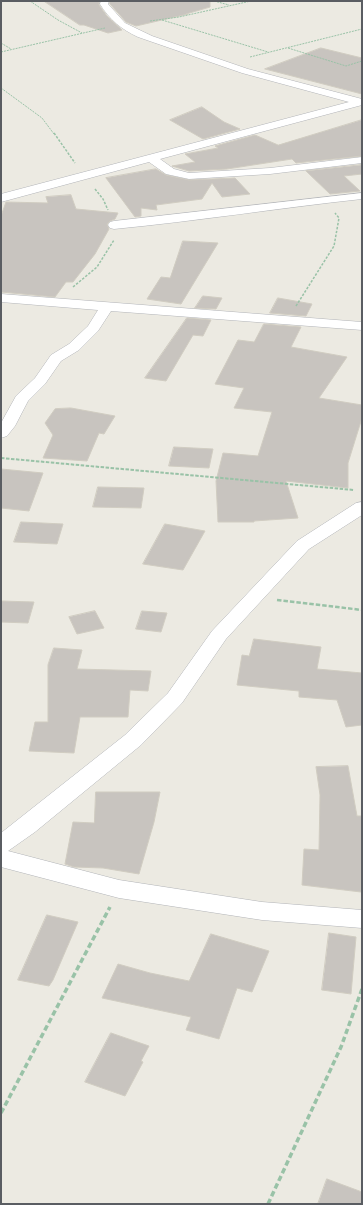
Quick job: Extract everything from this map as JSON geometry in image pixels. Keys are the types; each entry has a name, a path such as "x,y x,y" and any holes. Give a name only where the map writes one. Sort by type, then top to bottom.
{"street":[{"path":"105,1 104,4 110,14 122,25 170,45 276,81 362,102"},
{"path":"1,198 362,102"},
{"path":"151,158 170,172 189,176 270,171 362,160"},
{"path":"114,225 362,196"},
{"path":"1,298 362,326"},
{"path":"1,433 9,423 21,399 40,381 56,358 74,347 93,328 106,307"},
{"path":"1,844 27,826 133,740 175,698 218,635 303,545 358,499"},
{"path":"1,858 119,889 262,911 362,919"}],"path":[{"path":"30,1 58,20 82,33"},
{"path":"214,1 231,5"},
{"path":"1,52 82,33 251,1"},
{"path":"161,19 268,52"},
{"path":"225,64 362,29"},
{"path":"1,43 11,50"},
{"path":"286,48 346,66 362,61"},
{"path":"1,88 42,118 83,176 104,199 114,225 114,240 97,267 56,302"},
{"path":"286,320 313,281 334,246 339,218 327,199"},
{"path":"1,458 358,499"},
{"path":"254,597 362,610"},
{"path":"1,1113 119,889"},
{"path":"268,1204 341,1047 362,988"}],"building":[{"path":"44,1 99,1 99,5 107,16 122,30 108,33 80,25"},
{"path":"110,1 210,1 210,7 186,14 188,14 136,26 126,22 110,4"},
{"path":"321,48 362,58 362,94 265,69"},
{"path":"202,107 224,122 240,129 203,139 170,120"},
{"path":"362,120 362,156 296,163 292,159 227,169 189,171 172,166 195,162 185,154 218,148 215,146 255,135 278,145"},
{"path":"362,165 362,174 344,176 360,191 330,194 306,171"},
{"path":"156,169 166,175 189,180 235,178 250,194 222,197 212,183 202,199 156,205 157,210 141,208 141,216 135,217 106,178"},
{"path":"71,195 76,209 118,213 115,219 107,224 109,229 95,254 73,282 66,282 55,297 1,292 1,216 6,202 48,203 46,197"},
{"path":"183,241 218,243 181,304 147,299 161,277 170,278"},
{"path":"203,296 222,298 216,309 195,308"},
{"path":"278,298 312,304 306,316 270,313"},
{"path":"187,318 211,320 203,336 193,335 166,381 145,378"},
{"path":"264,324 301,327 291,347 347,357 319,398 362,405 362,418 348,463 348,488 286,481 298,518 254,522 218,522 216,481 223,453 258,456 272,412 234,408 244,388 215,384 238,340 254,342"},
{"path":"71,408 115,416 104,434 99,433 87,461 43,458 53,435 45,423 55,409"},
{"path":"174,447 213,449 209,468 169,466"},
{"path":"1,469 43,473 29,511 1,508"},
{"path":"98,487 144,488 141,508 93,507"},
{"path":"21,522 63,524 57,544 14,542"},
{"path":"165,524 205,531 183,570 143,564"},
{"path":"1,601 34,602 28,623 1,622"},
{"path":"95,611 104,628 77,634 69,617"},
{"path":"142,611 167,613 161,632 136,629"},
{"path":"254,639 321,647 317,669 362,673 362,725 346,727 337,700 299,697 299,691 237,685 242,655 249,656"},
{"path":"54,648 82,650 77,669 151,671 148,691 130,690 128,717 80,717 74,753 29,751 35,722 48,722 48,665"},
{"path":"348,766 357,816 362,816 361,892 302,885 304,849 319,850 320,795 316,767"},
{"path":"96,792 160,792 154,822 139,874 103,868 74,867 65,864 73,822 94,823"},
{"path":"47,915 78,922 53,980 49,986 18,980"},
{"path":"329,933 356,937 351,994 322,990"},
{"path":"211,934 269,951 252,992 237,988 219,1039 186,1030 191,1017 102,998 118,964 150,973 189,981"},
{"path":"111,1033 149,1046 141,1061 143,1062 125,1096 85,1082"},
{"path":"327,1179 362,1192 362,1204 318,1204"}]}
